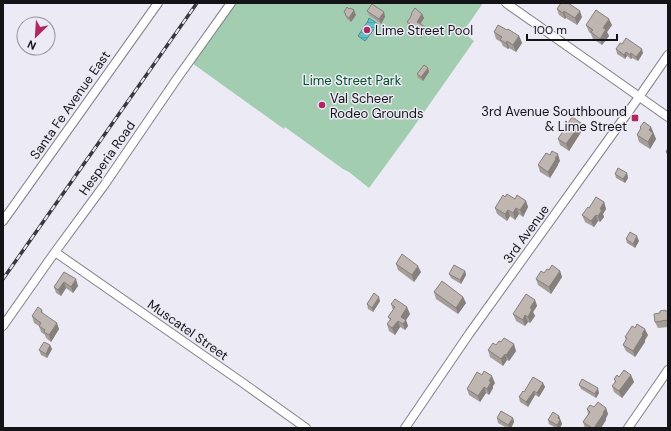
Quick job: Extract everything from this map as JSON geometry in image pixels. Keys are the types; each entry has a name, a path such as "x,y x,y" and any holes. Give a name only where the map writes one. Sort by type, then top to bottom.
{"street":[{"name":"Santa Fe Avenue East","path":"3,221 158,3"},
{"name":"Hesperia Road","path":"3,326 105,184 231,3"},
{"path":"506,3 668,117"},
{"name":"3rd Avenue","path":"405,428 469,334 668,55"},
{"name":"Muscatel Street","path":"55,252 306,428"},
{"path":"628,428 668,370"}],"green space":[{"name":"Lime Street Park","path":"234,3 483,3 463,32 474,41 369,188 349,172 285,127 284,129 192,63"}],"water":[{"path":"369,18 378,24 365,41 358,36"}],"building":[{"path":"561,3 568,3 580,11 575,18 564,11 563,13 557,9"},
{"path":"372,4 384,12 379,19 367,11"},
{"path":"347,7 354,10 349,18 344,12"},
{"path":"415,8 422,14 417,22 425,27 420,34 416,31 417,29 407,22"},
{"path":"596,10 609,19 603,28 606,29 600,39 591,32 593,30 586,25"},
{"path":"498,25 519,36 513,45 507,41 506,43 500,40 502,37 494,32"},
{"path":"626,38 642,49 636,57 631,53 630,55 626,52 624,55 616,49"},
{"path":"424,65 428,68 421,77 417,74"},
{"path":"572,117 581,123 566,144 558,139"},
{"path":"644,122 651,127 649,130 653,133 648,142 637,135"},
{"path":"552,151 558,154 548,172 538,165 546,153 550,155"},
{"path":"618,168 627,173 623,179 615,174"},
{"path":"507,194 515,199 517,195 526,201 520,210 516,208 513,213 508,210 505,214 495,208 503,195 505,197"},
{"path":"596,197 604,202 600,209 602,210 598,216 596,215 591,221 582,215 588,207 589,208"},
{"path":"630,232 637,236 633,244 626,239"},
{"path":"402,254 418,266 412,275 396,264"},
{"path":"454,265 465,271 460,280 449,274"},
{"path":"552,265 560,271 549,287 536,279 541,271 544,273 547,269 549,270"},
{"path":"64,272 76,279 71,287 64,282 58,290 54,287"},
{"path":"442,281 463,297 456,308 434,292"},
{"path":"374,293 379,297 372,308 367,304"},
{"path":"526,294 535,300 530,308 532,309 528,317 525,315 523,320 513,314"},
{"path":"395,299 407,307 401,317 406,320 403,324 398,321 392,328 387,324 391,319 388,317 395,307 391,304"},
{"path":"38,307 42,310 41,312 57,323 49,335 39,326 41,323 32,316"},
{"path":"665,310 668,311 668,320 655,322 654,314"},
{"path":"637,324 645,329 633,351 623,345 627,338 625,337 632,326 635,328"},
{"path":"504,338 514,344 501,359 488,350 493,343 496,345"},
{"path":"44,342 50,345 46,354 39,350"},
{"path":"624,370 631,375 619,391 612,386 616,381 614,379 617,375 619,377"},
{"path":"484,371 492,376 489,381 491,382 487,389 484,387 478,396 467,389 477,372 482,375"},
{"path":"533,377 543,383 537,393 534,391 526,402 519,397 523,391 524,392"},
{"path":"582,379 598,388 595,394 579,385"},
{"path":"598,402 606,408 594,428 592,428 583,422 590,412 587,409 590,405 594,407"},
{"path":"501,411 513,418 508,425 497,418"},
{"path":"553,412 559,416 558,418 560,420 557,425 548,420"}],"railway":[{"path":"3,279 197,3"}],"place":[{"name":"Lime Street Pool","path":"367,30"},
{"name":"Val Scheer Rodeo Grounds","path":"322,105"},
{"name":"3rd Avenue Southbound & Lime Street","path":"635,118"}]}
